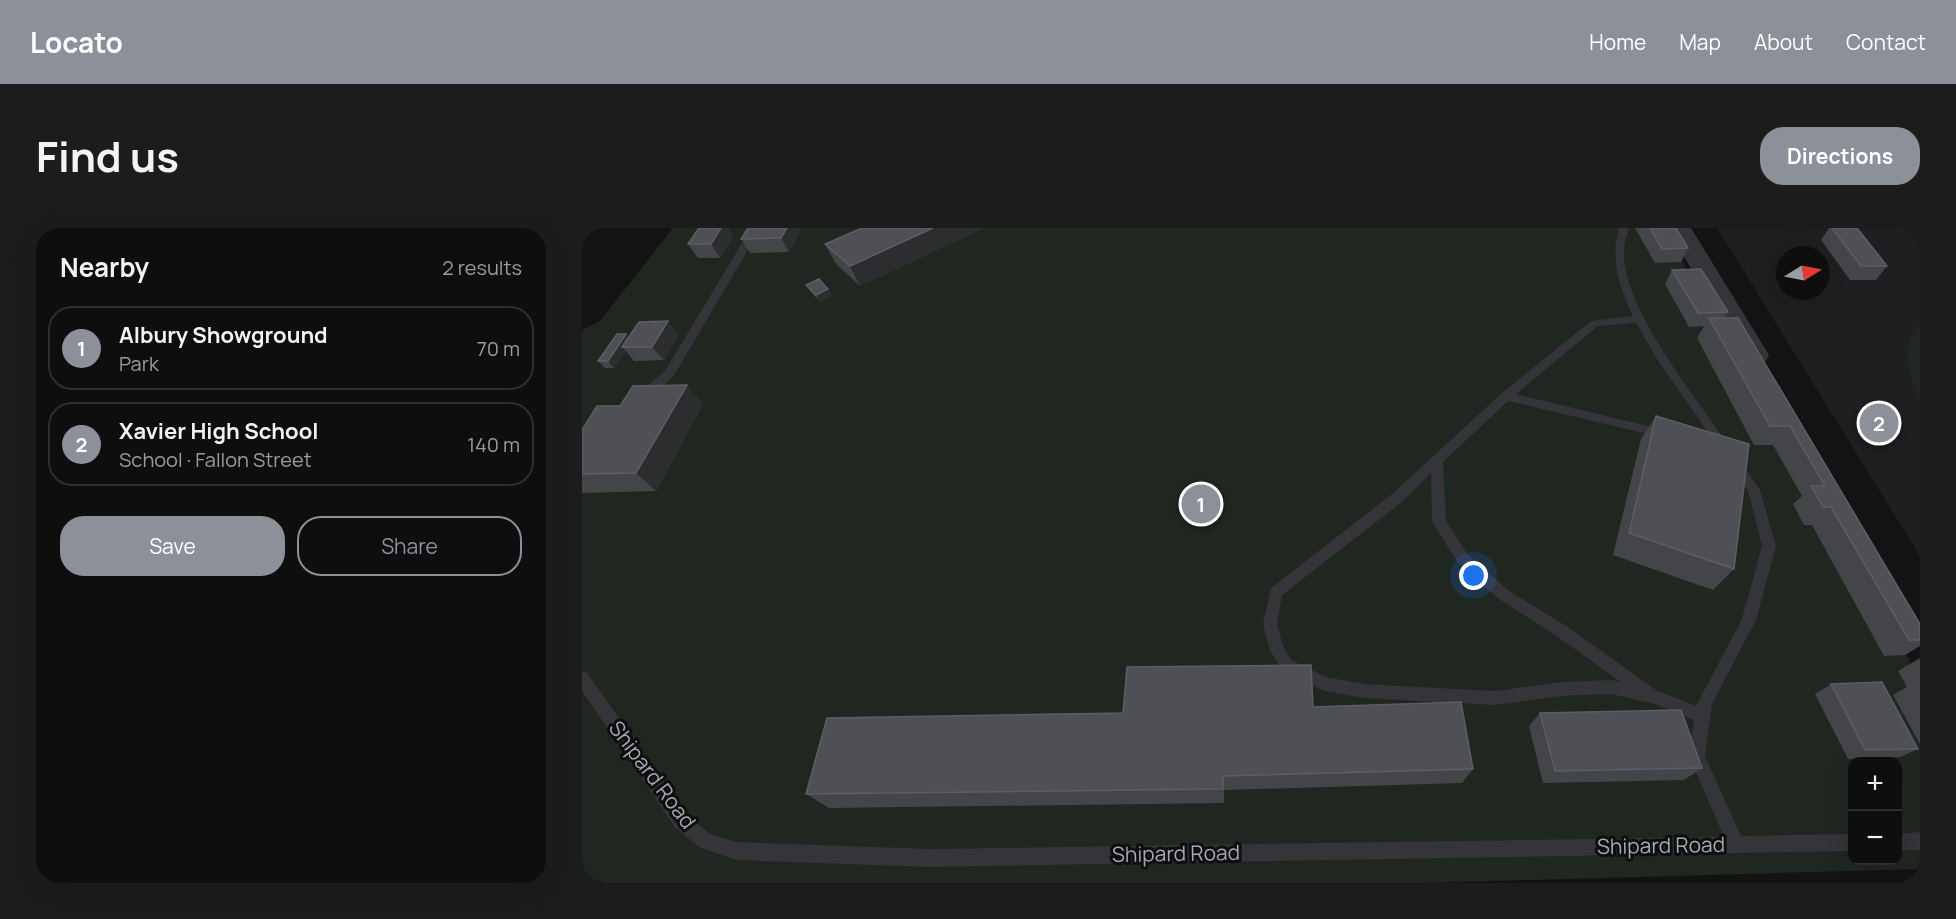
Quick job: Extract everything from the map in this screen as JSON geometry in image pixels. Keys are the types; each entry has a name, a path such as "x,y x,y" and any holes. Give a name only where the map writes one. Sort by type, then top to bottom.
{"street":[{"path":"1679,228 1770,379"}],"lane":[{"path":"634,401 652,391 669,375 756,228"},
{"path":"1624,228 1619,253 1632,300 1661,358 1754,490 1769,546 1749,620 1704,703 1697,756 1736,844"},
{"path":"1641,319 1595,322 1506,396 1396,498 1276,592 1270,624 1276,648 1286,665 1324,684 1364,691 1495,698 1562,689 1611,687 1654,697 1703,716"},
{"path":"1506,396 1680,437"},
{"path":"1702,443 1725,448"},
{"path":"1437,460 1439,522 1463,559 1503,595 1563,632 1654,697"},
{"name":"Shipard Road","path":"582,678 681,821 705,841 736,851 930,858 1848,843"},
{"path":"1902,842 1920,841"}],"shaded area":[{"path":"673,228 1663,228 1920,679 1920,869 1422,883 582,883 582,330 600,321"},
{"path":"1717,228 1920,228 1920,556"},
{"path":"1920,323 1920,399 1909,371 1908,350 1914,331"}],"building":[{"path":"699,228 721,228 711,244 688,244"},
{"path":"748,228 787,228 781,238 741,239"},
{"path":"862,228 933,228 850,266 825,244"},
{"path":"1650,228 1676,228 1688,248 1662,249"},
{"path":"1832,228 1857,228 1887,266 1861,266"},
{"path":"1701,269 1728,312 1698,313 1672,270"},
{"path":"819,279 828,289 816,295 806,285"},
{"path":"1709,318 1738,318 1920,624 1920,640 1909,640 1831,507 1823,507 1811,486 1825,486 1790,426 1770,426"},
{"path":"668,321 652,347 622,347 639,322"},
{"path":"617,334 626,334 608,361 598,361"},
{"path":"687,385 636,473 582,474 582,430 597,406 620,406 633,386"},
{"path":"1656,416 1749,444 1734,569 1629,533"},
{"path":"1311,665 1313,707 1461,702 1473,769 1223,776 1223,789 806,794 827,718 1123,713 1127,667"},
{"path":"1882,682 1918,749 1865,750 1831,684"},
{"path":"1681,710 1702,768 1555,771 1540,713"}],"place":[{"name":"Xavier High School","path":"1879,423"},
{"name":"Albury Showground","path":"1201,504"}]}
